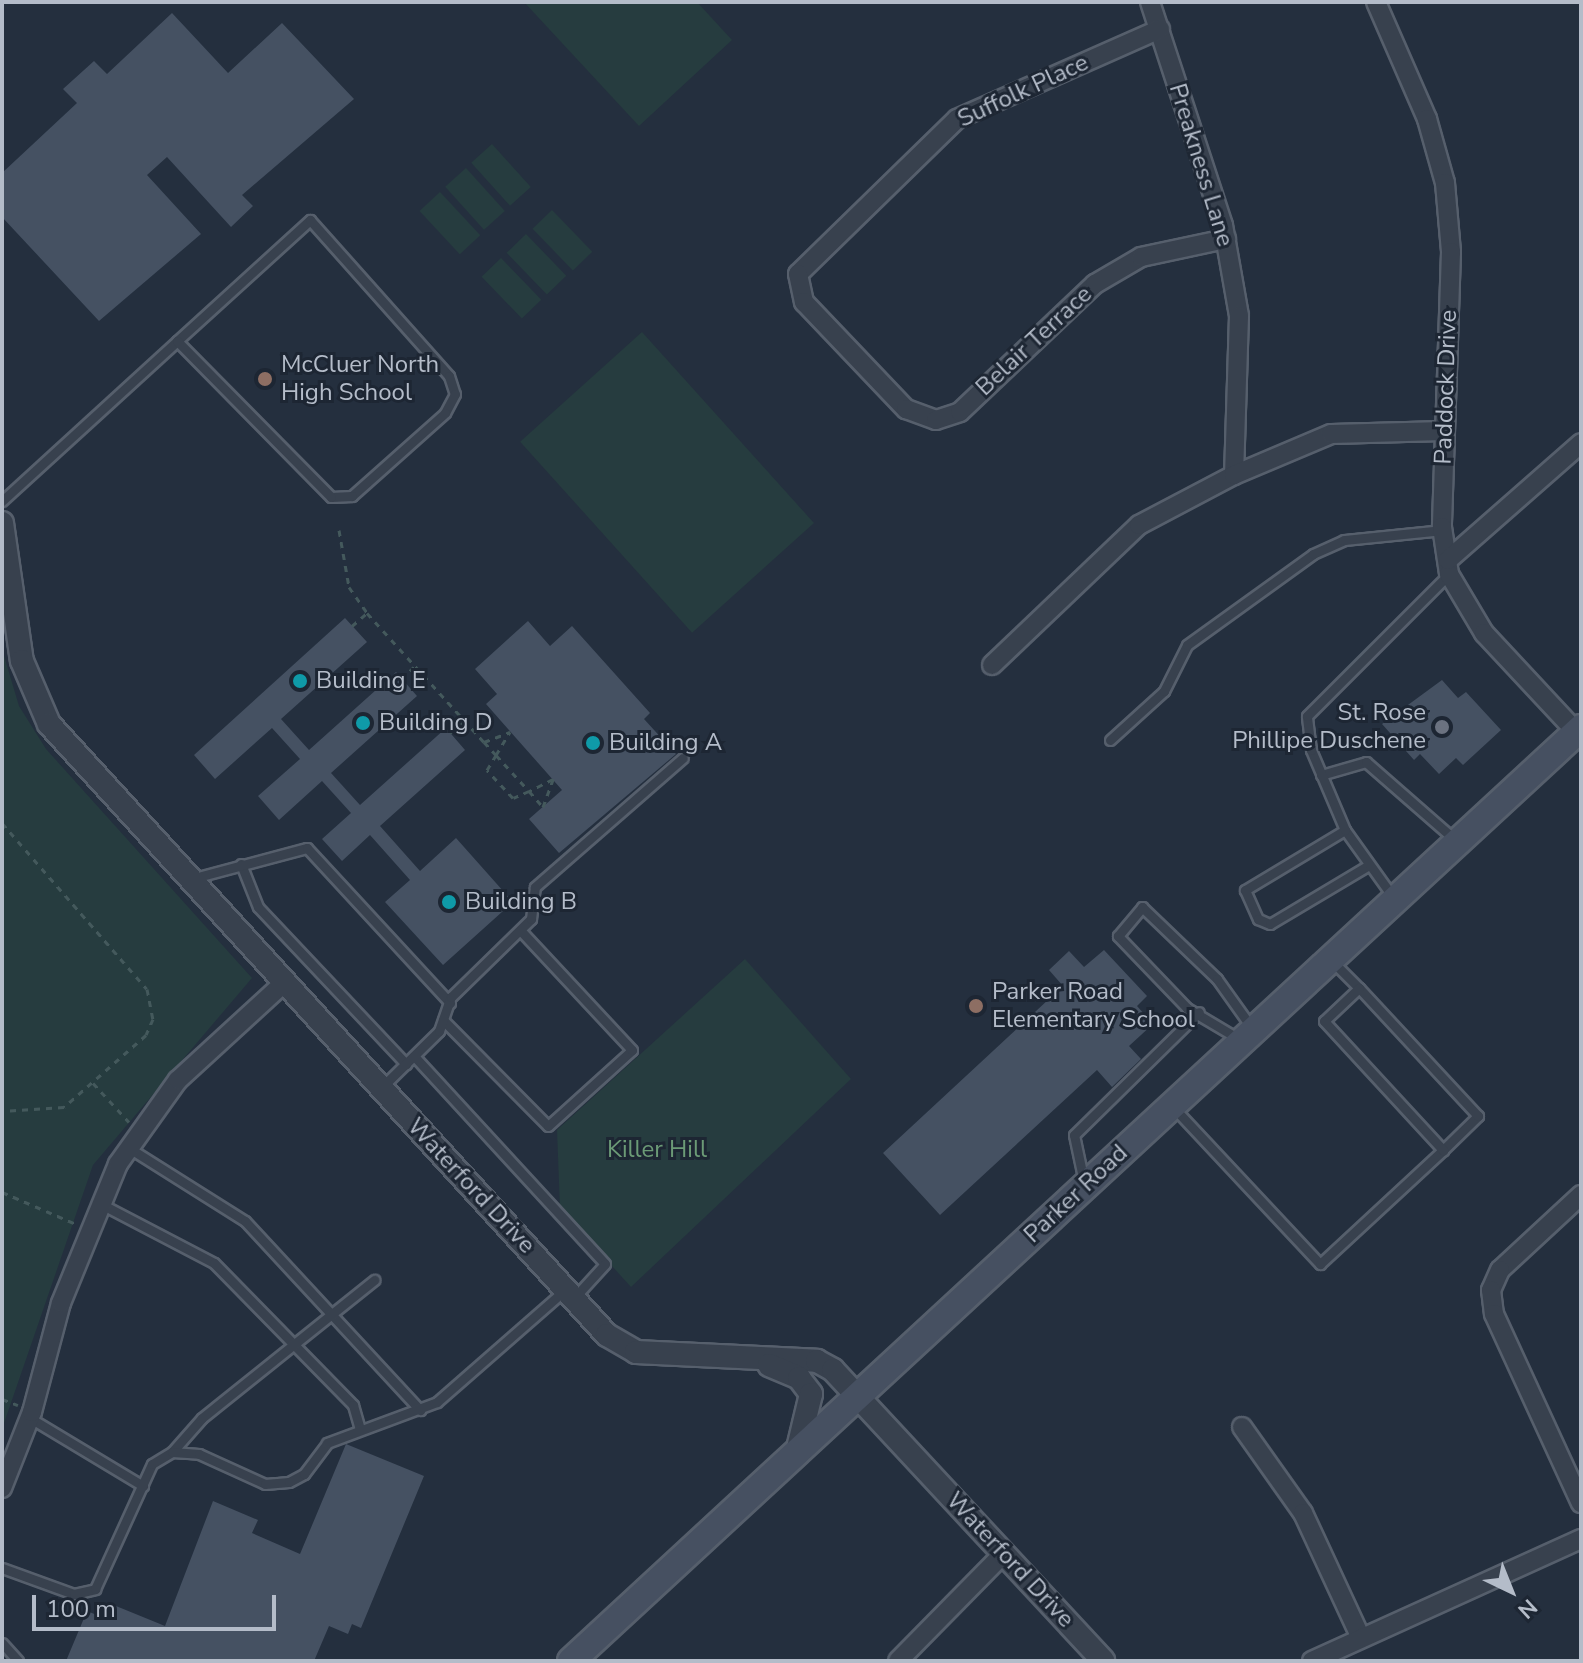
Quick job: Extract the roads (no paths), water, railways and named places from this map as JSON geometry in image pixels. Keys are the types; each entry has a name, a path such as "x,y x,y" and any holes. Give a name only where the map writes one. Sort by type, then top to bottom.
{"main road":[{"name":"Parker Road","path":"571,1661 1580,733"}],"street":[{"name":"Preakness Lane","path":"1150,2 1226,239 1239,316 1234,475"},
{"name":"Paddock Drive","path":"1376,2 1427,119 1445,183 1451,252 1443,530 1449,567 1484,633 1580,733"},
{"name":"Suffolk Place","path":"936,420 906,409 804,302 798,274 957,119 1160,29"},
{"name":"Belair Terrace","path":"936,420 960,412 1095,284 1141,257 1226,239"},
{"path":"992,665 1139,525 1234,475 1331,434 1444,431"},
{"path":"1449,567 1581,443"},
{"name":"Waterford Drive","path":"2,523 30,690 63,742 613,1341 636,1352 817,1361 859,1395 1103,1661"},
{"path":"2,1488 30,1418 61,1303 101,1204 134,1141 178,1080 284,983"},
{"path":"1581,1195 1500,1270 1491,1290 1494,1314 1581,1503"},
{"path":"757,1359 799,1378 811,1394 807,1431 793,1456"},
{"path":"1242,1427 1303,1513 1361,1638"},
{"path":"1312,1661 1581,1539"},
{"path":"898,1661 1004,1553"}],"lane":[{"path":"2,501 177,341 310,220 449,376 455,394 445,413 352,496 331,497 177,341"},
{"path":"1110,740 1164,691 1187,645 1313,554 1344,540 1443,530"},
{"path":"1395,900 1345,830 1321,775 1307,716 1449,567"},
{"path":"381,1088 414,1056 443,1020 450,1003 531,919 535,887 683,758"},
{"path":"1321,775 1366,762 1457,843"},
{"path":"1345,830 1245,890 1258,919 1270,924 1369,865"},
{"path":"190,880 307,848 450,1003"},
{"path":"241,864 258,907 406,1064"},
{"path":"1142,907 1217,979 1248,1036 1199,1012 1118,936 1142,907"},
{"path":"443,1020 548,1126 632,1050 520,930"},
{"path":"1172,1106 1320,1264 1478,1116 1331,959"},
{"path":"1359,988 1324,1021 1443,1150"},
{"path":"1086,1186 1072,1139 1199,1012"},
{"path":"172,1452 199,1454 265,1484 304,1474 327,1443 420,1410 467,1380 605,1264 414,1056"},
{"path":"134,1141 245,1221 334,1312 420,1410"},
{"path":"101,1204 214,1263 296,1340 353,1405 360,1429"},
{"path":"2,1568 74,1594 95,1589 152,1464 172,1452 296,1340 374,1280"},
{"path":"30,1418 143,1486"},
{"path":"2,1643 18,1661"}],"place":[{"name":"McCluer North High School","path":"265,379"},
{"name":"Building E","path":"300,681"},
{"name":"Building D","path":"363,723"},
{"name":"St. Rose Phillipe Duschene","path":"1442,727"},
{"name":"Building A","path":"593,743"},
{"name":"Building B","path":"449,902"},
{"name":"Parker Road Elementary School","path":"976,1006"}],"park label":[{"name":"Killer Hill","path":"657,1150"}]}
